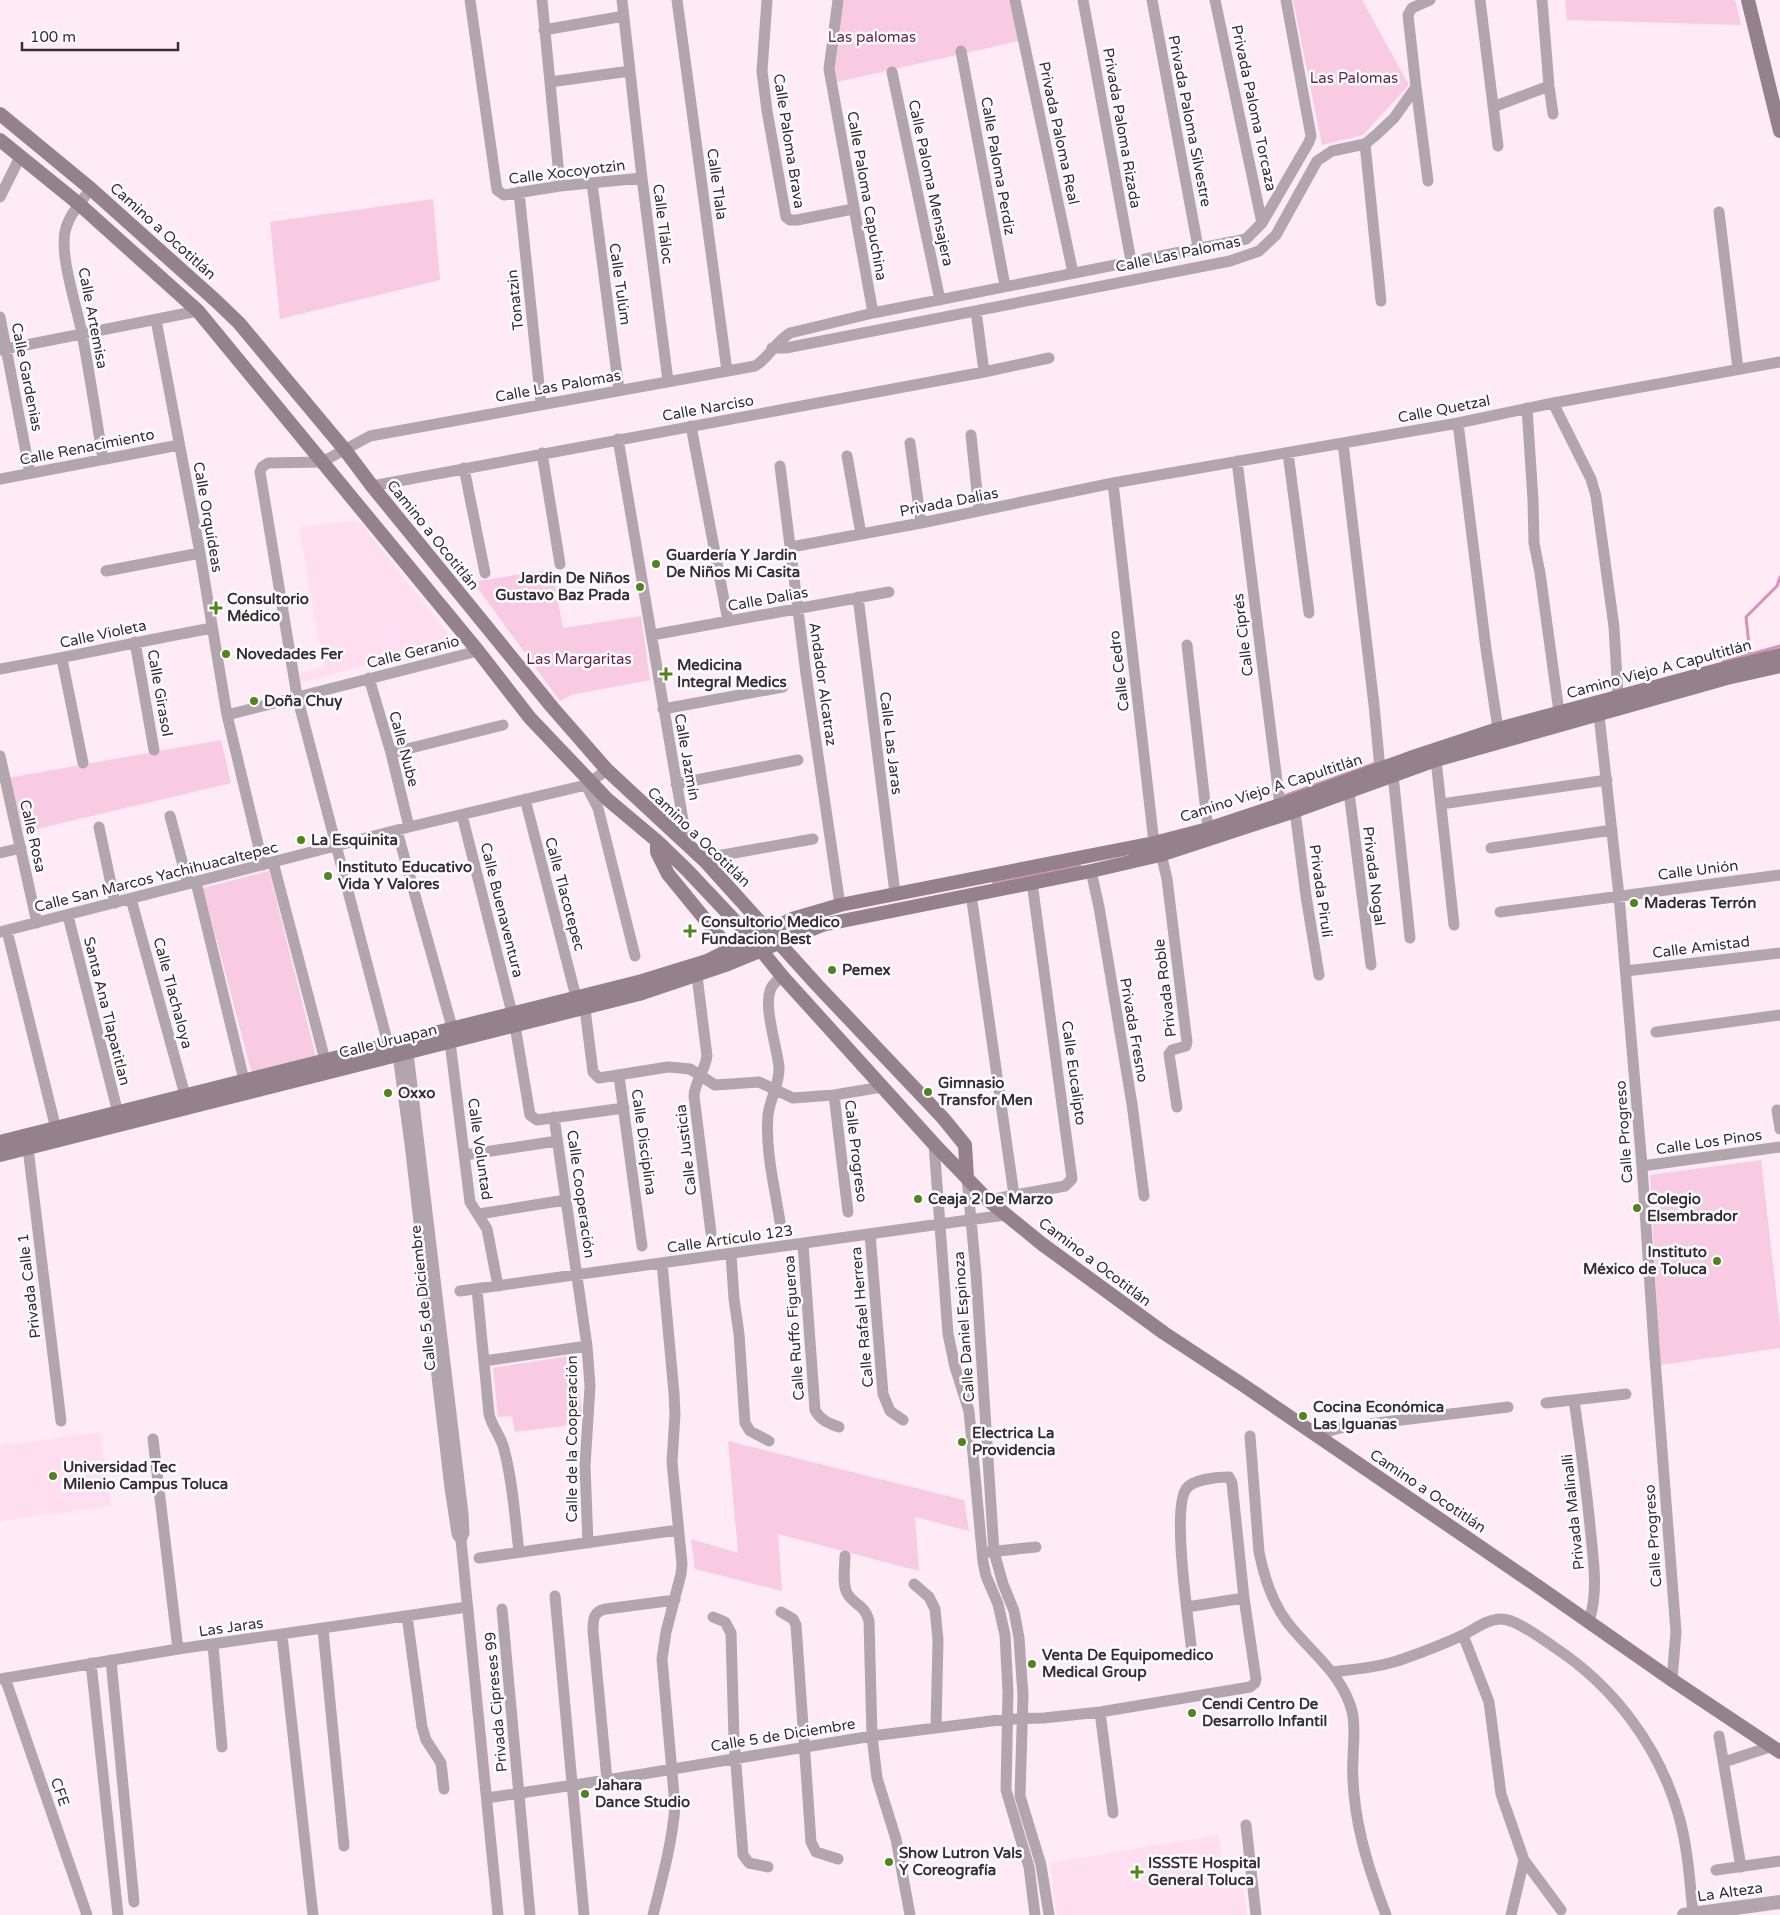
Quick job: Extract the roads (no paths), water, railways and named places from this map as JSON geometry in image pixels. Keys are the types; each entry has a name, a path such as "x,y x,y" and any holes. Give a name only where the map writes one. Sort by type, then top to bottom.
{"main road":[{"path":"1748,0 1780,131"},
{"name":"Camino a Ocotitlán","path":"0,114 91,189 238,322 345,450 372,486 552,707 607,770 705,861 778,943 892,1062 963,1142 966,1151 967,1178"},
{"name":"Camino a Ocotitlán","path":"0,140 79,204 198,311 478,651 530,718 588,784 657,841 687,870 882,1087 988,1200 1005,1215 1164,1333 1776,1749"},
{"name":"Camino Viejo A Capultitlán","path":"768,931 801,916 895,893 1157,849 1208,828 1498,729 1559,712 1598,708 1618,696 1780,655"},
{"name":"Camino Viejo A Capultitlán","path":"778,943 822,925 1091,871 1157,849 1295,811 1436,760 1598,708 1780,666"},
{"path":"657,841 657,852 668,874 734,955"},
{"name":"Calle Uruapan","path":"756,945 768,931"},
{"name":"Calle Uruapan","path":"0,1142 452,1027 585,1009 697,976 756,945 778,943"},
{"name":"Calle Uruapan","path":"0,1155 450,1042 576,997 734,955"}],"street":[{"name":"Calle Xocoyotzin","path":"470,0 497,190 502,195 560,186 642,178"},
{"path":"542,0 560,186"},
{"name":"Calle Tláloc","path":"622,0 668,381"},
{"name":"Calle Tlala","path":"677,0 727,371"},
{"name":"Calle Paloma Brava","path":"767,0 762,71 767,111 786,217 790,220 797,220 853,209"},
{"name":"Calle Paloma Capuchina","path":"838,0 829,61 853,209 873,313"},
{"name":"Privada Paloma Real","path":"1015,0 1073,273"},
{"name":"Privada Paloma Rizada","path":"1083,0 1132,261"},
{"name":"Privada Paloma Silvestre","path":"1152,0 1198,248"},
{"name":"Privada Paloma Torcaza","path":"1216,0 1262,223"},
{"name":"Calle Las Palomas","path":"322,462 370,436 755,366 762,362 772,348 790,333 873,313 1246,238 1262,223 1309,142 1310,128 1286,0"},
{"path":"1428,181 1408,15 1412,8 1430,0"},
{"path":"1480,0 1498,146"},
{"path":"1542,0 1553,114"},
{"path":"544,30 624,16"},
{"name":"Calle Paloma Perdiz","path":"961,51 1005,286"},
{"path":"550,82 630,71"},
{"name":"Calle Paloma Mensajera","path":"892,72 940,300"},
{"path":"1493,107 1549,86"},
{"name":"Calle Las Palomas","path":"772,348 786,348 976,311 1230,260 1259,251 1276,235 1317,161 1332,151 1365,144 1390,122 1416,87"},
{"path":"1365,144 1381,301"},
{"path":"0,197 20,157"},
{"name":"Calle Tulúm","path":"592,183 619,390"},
{"name":"Calle Artemisa","path":"91,189 79,204 66,227 64,244 82,333 102,459"},
{"name":"Tonatzin","path":"520,192 541,404"},
{"path":"1719,212 1738,369"},
{"path":"3,350 198,311"},
{"path":"976,311 984,372"},
{"name":"Calle Gardenias","path":"0,317 3,350 30,473"},
{"name":"Calle Orquídeas","path":"156,320 200,553 227,715 324,1060"},
{"name":"Calle Narciso","path":"372,486 984,372 1049,358"},
{"name":"Calle Quetzal","path":"1113,483 1458,423 1553,403 1780,362"},
{"path":"1553,403 1591,479 1596,496 1614,627 1618,696"},
{"path":"1527,408 1534,543 1540,573 1559,712"},
{"path":"1458,423 1486,649 1498,729"},
{"path":"691,426 728,621"},
{"path":"971,435 979,511"},
{"name":"Calle Jazmín","path":"618,439 687,844"},
{"path":"910,443 921,523"},
{"path":"1343,443 1380,769"},
{"name":"Calle Renacimiento","path":"0,479 179,445"},
{"path":"542,453 560,564"},
{"path":"1288,453 1309,613"},
{"path":"847,456 861,534"},
{"name":"Calle Ciprés","path":"1237,461 1280,805"},
{"path":"322,462 265,464 260,472 297,696 388,1044"},
{"name":"Andador Alcatraz","path":"780,466 807,683 840,905"},
{"path":"464,468 484,573"},
{"name":"Privada Dalias","path":"791,547 921,523 1113,483"},
{"name":"Calle Cedro","path":"1113,483 1157,849"},
{"path":"106,571 200,553"},
{"name":"Calle Dalias","path":"652,635 889,592"},
{"name":"Calle Las Jaras","path":"858,597 895,893"},
{"name":"Calle Violeta","path":"0,669 62,659 135,642 212,628"},
{"name":"Calle Girasol","path":"135,642 154,750"},
{"path":"1187,645 1208,828"},
{"name":"Calle Geranio","path":"227,715 478,651"},
{"path":"62,659 83,763"},
{"name":"Calle Nube","path":"369,678 391,753 403,829 452,1027"},
{"path":"663,709 783,687"},
{"name":"Calle Progreso","path":"1598,708 1619,896 1642,1166 1676,1632 1672,1680"},
{"path":"391,753 503,725"},
{"name":"Calle Rosa","path":"0,756 1,771 21,848 37,923"},
{"path":"676,784 798,760"},
{"path":"1436,760 1454,925"},
{"name":"Calle San Marcos Yachihuacaltepec","path":"3,931 588,784 607,770"},
{"path":"1393,775 1410,938"},
{"path":"1441,804 1607,780"},
{"path":"588,784 598,808 635,956"},
{"name":"Privada Nogal","path":"1348,792 1371,965"},
{"name":"Calle Tlacotepec","path":"525,799 576,997"},
{"name":"Privada Pirulí","path":"1295,811 1319,975"},
{"name":"Calle Buenaventura","path":"462,815 514,1020"},
{"path":"170,816 192,883 244,1080"},
{"path":"100,827 115,903"},
{"path":"1491,848 1612,830"},
{"path":"705,861 717,856 813,839"},
{"path":"0,853 21,848"},
{"name":"Privada Roble","path":"1157,849 1167,879 1187,1042 1186,1046 1172,1050 1169,1054 1177,1107"},
{"name":"Privada Fresno","path":"1091,871 1099,907 1132,1104 1144,1196"},
{"name":"Calle Unión","path":"1500,912 1780,875"},
{"name":"Calle Eucalipto","path":"988,1200 1065,1186 1072,1179 1072,1163 1032,882"},
{"path":"971,894 1014,1195"},
{"name":"Calle Tlachaloya","path":"131,898 185,1095"},
{"name":"Santa Ana Tlapatitlan","path":"68,916 118,1113"},
{"path":"3,931 56,1129"},
{"name":"Calle Amistad","path":"1626,971 1780,953"},
{"name":"Calle Justicia","path":"697,976 707,1056 704,1068 696,1081 694,1096 711,1233"},
{"path":"780,1222 769,1149 768,1128 769,1105 775,1091 779,1067 768,1003 772,986 782,976"},
{"name":"Calle Disciplina","path":"585,1009 596,1077 603,1079 620,1076 642,1246"},
{"path":"1656,1032 1780,1015"},
{"path":"514,1020 530,1115 537,1120 624,1108"},
{"name":"Calle Voluntad","path":"450,1042 470,1202 479,1214 490,1237 498,1286"},
{"name":"Calle 5 de Diciembre","path":"403,1054 414,1173 450,1488 457,1534 461,1540 487,1798 872,1736 1007,1718 1044,1718 1100,1712 1253,1686 1256,1680 1244,1598"},
{"path":"620,1076 668,1068 690,1069 715,1085 753,1082 763,1084 793,1098 834,1095 882,1087"},
{"name":"Calle Progreso","path":"834,1095 848,1212"},
{"path":"1777,1110 1780,1129"},
{"name":"Calle Cooperación","path":"554,1117 565,1200 578,1276"},
{"path":"465,1155 557,1140"},
{"name":"Calle Daniel Espinoza","path":"934,1144 948,1334 955,1367 969,1411 975,1459 981,1553 986,1576 998,1604 1005,1635 1007,1656 1006,1790 1029,1867 1035,1915"},
{"name":"Privada Calle 1","path":"28,1148 60,1421"},
{"name":"Calle Los Pinos","path":"1642,1166 1780,1148"},
{"name":"Calle Daniel Espinoza","path":"967,1178 987,1425 994,1552 1002,1584 1014,1611 1018,1626 1022,1671 1023,1717 1020,1796 1041,1864 1050,1915"},
{"path":"479,1214 565,1200"},
{"name":"Calle Artículo 123","path":"460,1291 1005,1215"},
{"name":"Calle Rafael Herrera","path":"870,1234 883,1394 890,1411 903,1420"},
{"name":"Calle Ruffo Figueroa","path":"803,1244 815,1410 823,1421 839,1427"},
{"path":"731,1254 745,1423 750,1431 769,1441"},
{"path":"653,1915 673,1830 674,1806 662,1658 666,1632 682,1574 672,1462 675,1415 674,1393 662,1263"},
{"name":"Calle de la Cooperación","path":"578,1276 590,1386 586,1466 588,1543"},
{"path":"477,1289 491,1420 506,1456 519,1552"},
{"path":"484,1361 587,1346"},
{"path":"1546,1403 1626,1394"},
{"name":"Privada Malinalli","path":"1574,1400 1586,1481 1594,1569 1595,1592 1589,1622"},
{"path":"1315,1435 1344,1427 1508,1407"},
{"path":"1250,1436 1259,1552 1269,1588 1286,1621 1303,1642 1333,1672 1352,1711 1354,1739 1352,1762 1358,1826 1368,1867 1386,1915"},
{"path":"153,1439 178,1649"},
{"path":"1187,1607 1244,1598 1230,1478 1227,1477 1195,1483 1186,1490 1181,1501 1182,1552 1187,1607 1191,1645"},
{"path":"479,1558 678,1530"},
{"path":"981,1553 1036,1547"},
{"path":"845,1556 845,1588 848,1595 864,1608 869,1621 872,1736 878,1778 896,1838 910,1915"},
{"path":"914,1584 929,1597 935,1609 938,1640 936,1727"},
{"path":"555,1596 584,1915"},
{"path":"607,1780 593,1631 596,1614 606,1609 675,1600"},
{"name":"Las Jaras","path":"2,1679 178,1649 467,1607"},
{"name":"Privada Cipreses 99","path":"502,1609 530,1915"},
{"path":"780,1612 793,1619 796,1625 813,1848 820,1854 838,1859"},
{"path":"407,1616 422,1727 426,1740 441,1764 444,1789"},
{"path":"714,1617 726,1622 731,1633 735,1758 743,1855 749,1863 768,1867"},
{"path":"1333,1672 1393,1663 1499,1619 1511,1621 1566,1655 1610,1694 1638,1727 1659,1765 1671,1791 1686,1849 1688,1914"},
{"path":"323,1629 344,1846"},
{"path":"282,1635 314,1915"},
{"path":"1463,1635 1489,1702 1501,1794 1524,1860 1561,1910"},
{"path":"212,1645 222,1747"},
{"path":"110,1660 134,1902"},
{"path":"92,1663 118,1915"},
{"name":"CFE","path":"2,1679 87,1915"},
{"path":"1100,1712 1113,1813"},
{"path":"1719,1736 1741,1867"},
{"path":"1724,1762 1776,1749"},
{"path":"487,1798 498,1915"},
{"path":"1246,1825 1256,1915"},
{"path":"1511,1915 1524,1860"},
{"path":"1716,1870 1780,1861"},
{"path":"1029,1867 1041,1864"},
{"name":"La Alteza","path":"1688,1914 1714,1913 1780,1902"}],"waterway":[{"path":"1750,654 1746,617 1777,586 1780,577"},
{"path":"1723,662 1780,646"},
{"path":"1281,797 1376,763"},
{"path":"993,882 1080,866"}],"place":[{"name":"Guardería Y Jardin De Niños Mi Casita","path":"656,564"},
{"name":"Jardin De Niños Gustavo Baz Prada","path":"640,587"},
{"name":"Consultorio Médico","path":"216,608"},
{"name":"Novedades Fer","path":"226,654"},
{"name":"Medicina Integral Medics","path":"666,674"},
{"name":"Doña Chuy","path":"254,701"},
{"name":"La Esquinita","path":"301,840"},
{"name":"Instituto Educativo Vida Y Valores","path":"328,876"},
{"name":"Maderas Terrón","path":"1634,903"},
{"name":"Consultorio Medico Fundacion Best","path":"690,931"},
{"name":"Pemex","path":"832,970"},
{"name":"Gimnasio Transfor Men","path":"928,1092"},
{"name":"Oxxo","path":"388,1093"},
{"name":"Ceaja 2 De Marzo","path":"918,1199"},
{"name":"Colegio Elsembrador","path":"1637,1208"},
{"name":"Instituto México de Toluca","path":"1717,1261"},
{"name":"Cocina Económica Las Iguanas","path":"1303,1416"},
{"name":"Electrica La Providencia","path":"962,1442"},
{"name":"Universidad Tec Milenio Campus Toluca","path":"53,1476"},
{"name":"Venta De Equipomedico Medical Group","path":"1032,1664"},
{"name":"Cendi Centro De Desarrollo Infantil","path":"1192,1713"},
{"name":"Jahara Dance Studio","path":"585,1794"},
{"name":"Show Lutron Vals Y Coreografía","path":"889,1862"},
{"name":"ISSSTE Hospital General Toluca","path":"1137,1872"}],"park label":[{"name":"Las palomas","path":"872,37"},
{"name":"Las Palomas","path":"1354,78"},
{"name":"Las Margaritas","path":"579,659"}]}
